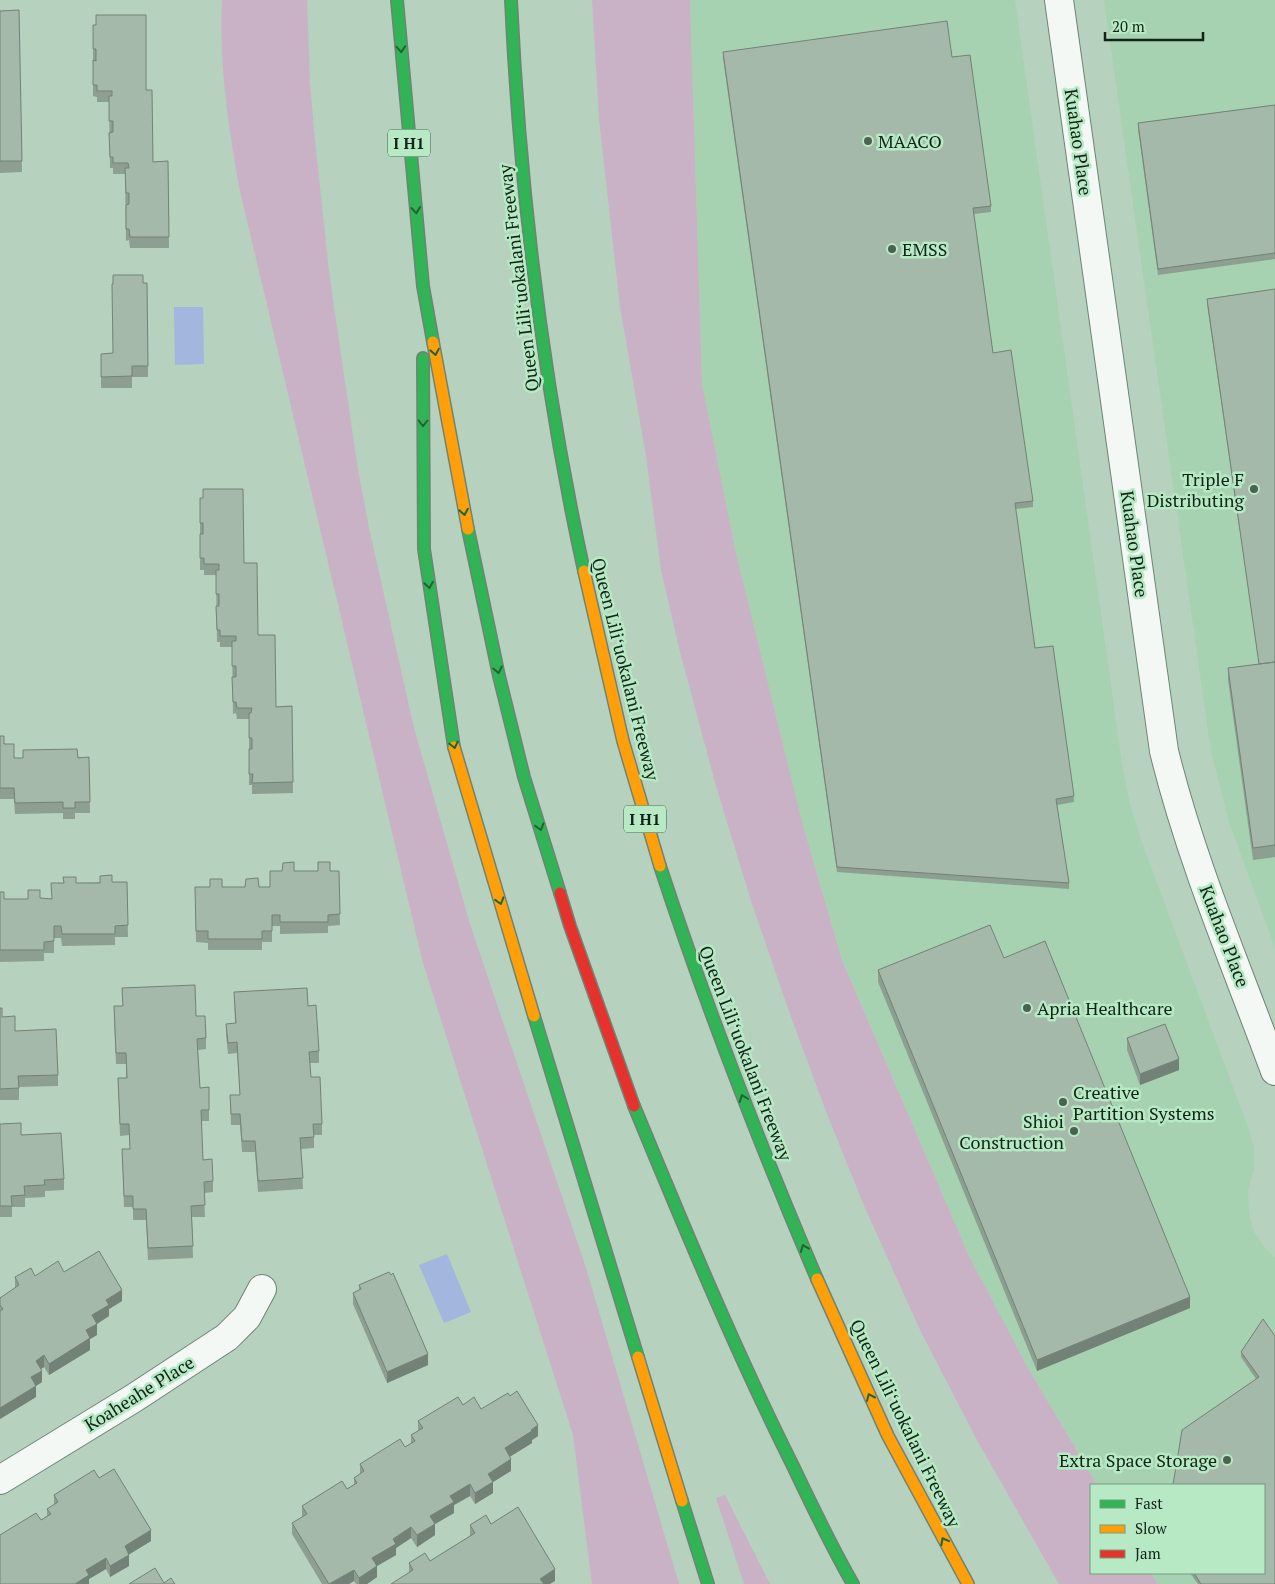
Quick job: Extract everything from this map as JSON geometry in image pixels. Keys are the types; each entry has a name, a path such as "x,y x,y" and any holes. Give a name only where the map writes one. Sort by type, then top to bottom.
{"highway":[{"name":"I H1","path":"397,0 423,286 467,526 499,676 524,777 570,926 624,1080 689,1241 763,1406 838,1558 853,1584"},
{"name":"Queen Liliʻuokalani Freeway","path":"511,0 514,74 528,238 548,388 578,546 609,686 645,821 688,951 744,1102 811,1265 878,1415 968,1584"},
{"path":"423,286 424,549 453,745 570,1138 708,1584"}],"street":[{"name":"Kuahao Place","path":"1059,0 1164,752 1177,803 1275,1071"},
{"name":"Koaheahe Place","path":"0,1480 134,1398 227,1337 247,1317 262,1289"}],"shaded area":[{"path":"222,0 307,0 310,83 315,141 329,271 341,355 369,528 414,728 470,924 586,1268 679,1584 592,1584 573,1435 423,963 239,187 225,94 221,24"},
{"path":"592,0 690,0 702,384 735,549 803,826 842,960 969,1256 1028,1368 1096,1484 1090,1484 1090,1574 1152,1574 1158,1584 1059,1584 978,1442 921,1332 865,1208 827,1114 751,901 716,786 680,652 661,570 646,456 620,307 599,119"},
{"path":"690,0 1015,0 1122,764 1130,804 1141,840 1248,1127 1254,1148 1254,1169 1248,1191 1249,1213 1254,1232 1268,1252 1275,1257 1275,1584 1158,1584 1152,1574 1265,1574 1265,1484 1096,1484 1028,1368 969,1256 842,959 803,826 735,549 702,384"},
{"path":"1104,0 1275,0 1275,948 1230,825 1211,752"},
{"path":"725,1495 770,1584 744,1584 716,1498"}],"water":[{"path":"174,307 203,307 204,364 175,365"},
{"path":"447,1254 471,1312 444,1323 419,1265"}],"building":[{"path":"19,10 22,161 0,161 0,11"},
{"path":"96,15 146,15 146,90 152,90 153,162 168,161 169,237 130,237 129,229 126,229 126,205 129,204 129,193 126,193 125,168 129,168 128,163 113,163 113,157 110,157 109,133 113,132 113,121 109,121 109,96 112,96 112,91 97,91 97,85 93,85 93,60 96,61 96,49 93,49 93,25 96,25"},
{"path":"947,21 952,57 970,55 991,206 973,208 993,353 1011,350 1033,501 1015,503 1035,648 1053,646 1074,796 1056,799 1069,883 837,867 723,52"},
{"path":"1275,105 1275,253 1158,269 1138,123"},
{"path":"113,275 143,275 143,283 147,283 148,366 132,366 132,376 101,377 101,354 113,353"},
{"name":"Triple F Distributing","path":"1275,289 1275,662 1259,664 1207,299"},
{"path":"203,489 243,489 244,563 257,563 258,635 275,635 276,707 292,706 293,782 252,783 253,774 249,774 249,749 252,749 252,738 249,738 249,713 251,713 252,708 237,708 236,702 233,702 232,677 236,677 236,666 232,666 232,641 236,641 236,636 220,636 220,630 217,630 216,606 219,606 219,594 216,594 216,570 219,570 219,564 204,564 204,558 200,558 200,534 203,534 203,523 200,523 200,498 203,498"},
{"path":"1275,662 1275,845 1253,848 1228,668"},
{"path":"0,736 4,736 4,744 14,744 14,758 23,758 23,750 77,749 78,758 89,757 90,802 75,802 75,808 63,808 63,802 15,803 14,788 0,788"},
{"path":"294,862 294,871 318,871 318,862 330,862 330,871 339,871 340,914 328,915 328,922 280,922 280,915 272,915 272,931 262,931 262,939 208,939 208,931 196,931 195,887 210,887 210,879 222,879 222,887 245,887 246,879 258,878 259,887 270,887 270,871 282,871 283,863"},
{"path":"112,875 112,882 127,882 128,925 115,926 115,934 62,934 61,926 54,926 54,941 44,942 44,950 0,950 0,892 4,892 4,899 28,899 28,890 40,890 40,898 52,899 51,883 64,883 63,877 76,877 76,883 100,883 100,876"},
{"path":"990,925 1004,958 1045,941 1190,1297 1037,1360 878,970"},
{"path":"195,985 196,1016 205,1016 206,1038 197,1039 200,1088 209,1087 209,1110 201,1110 203,1160 212,1159 213,1181 204,1182 205,1205 191,1206 193,1246 148,1248 146,1209 133,1209 133,1196 124,1196 122,1149 130,1149 129,1124 120,1124 118,1078 127,1078 126,1053 116,1053 114,1006 123,1006 122,988"},
{"path":"307,988 308,1006 316,1005 319,1051 309,1052 311,1077 320,1077 322,1124 313,1124 314,1137 300,1138 303,1178 258,1181 255,1141 242,1141 240,1114 231,1114 230,1095 240,1095 237,1042 228,1043 226,1024 236,1023 234,992"},
{"path":"0,1008 2,1008 2,1017 15,1016 15,1031 56,1029 58,1075 18,1076 19,1088 0,1089"},
{"path":"1165,1024 1179,1059 1140,1074 1127,1038"},
{"path":"21,1123 21,1135 61,1133 64,1179 44,1180 45,1185 24,1186 25,1195 11,1196 12,1206 0,1206 0,1124"},
{"path":"99,1251 122,1290 106,1300 109,1305 92,1315 97,1324 86,1330 90,1338 49,1364 44,1355 36,1361 42,1371 31,1377 36,1386 0,1408 0,1311 3,1309 0,1305 0,1298 19,1285 15,1277 31,1268 35,1276 58,1261 64,1272"},
{"path":"389,1272 391,1275 393,1273 428,1354 387,1372 353,1293 361,1289 359,1285"},
{"name":"Extra Space Storage","path":"1263,1319 1275,1336 1275,1584 1201,1584 1195,1574 1265,1574 1265,1484 1173,1484 1182,1430 1259,1377 1241,1352"},
{"path":"517,1391 538,1425 505,1448 511,1459 488,1474 493,1482 475,1493 470,1484 450,1496 454,1502 430,1516 435,1524 417,1535 411,1527 393,1539 396,1544 372,1558 377,1566 359,1578 354,1570 329,1584 292,1523 307,1514 302,1506 342,1481 347,1489 357,1483 354,1478 364,1471 360,1464 400,1439 405,1447 415,1441 411,1435 423,1428 418,1421 458,1397 463,1405 474,1397 481,1409 508,1393 510,1396"},
{"path":"114,1469 151,1530 125,1546 129,1555 110,1566 106,1558 86,1570 89,1575 75,1584 0,1584 0,1535 36,1513 41,1520 51,1514 47,1509 58,1502 54,1495 94,1470 99,1478"},
{"path":"518,1507 555,1569 540,1579 544,1584 391,1584 413,1570 409,1563 425,1553 430,1561 475,1533 470,1525 486,1515 491,1524"},
{"path":"155,1568 164,1583 171,1578 175,1584 129,1584"}],"traffic: fast":[{"path":"397,0 423,286 433,342"},
{"path":"511,0 520,144 545,359 569,500 584,571"},
{"path":"423,358 424,549 454,747"},
{"path":"468,529 499,676 524,777 560,893"},
{"path":"660,866 734,1074 774,1177 817,1279"},
{"path":"534,1016 638,1357"},
{"path":"634,1106 750,1377 822,1526 853,1584"},
{"path":"682,1501 708,1584"}],"traffic: slow":[{"path":"433,342 468,529"},
{"path":"584,571 623,741 660,866"},
{"path":"454,747 534,1016"},
{"path":"817,1279 888,1436 968,1584"},
{"path":"638,1357 682,1501"}],"traffic: jam":[{"path":"560,893 634,1106"}],"place":[{"name":"MAACO","path":"868,141"},
{"name":"EMSS","path":"892,249"},
{"name":"Triple F Distributing","path":"1254,489"},
{"name":"Apria Healthcare","path":"1027,1008"},
{"name":"Creative Partition Systems","path":"1063,1102"},
{"name":"Shioi Construction","path":"1074,1131"},
{"name":"Extra Space Storage","path":"1227,1460"}]}
